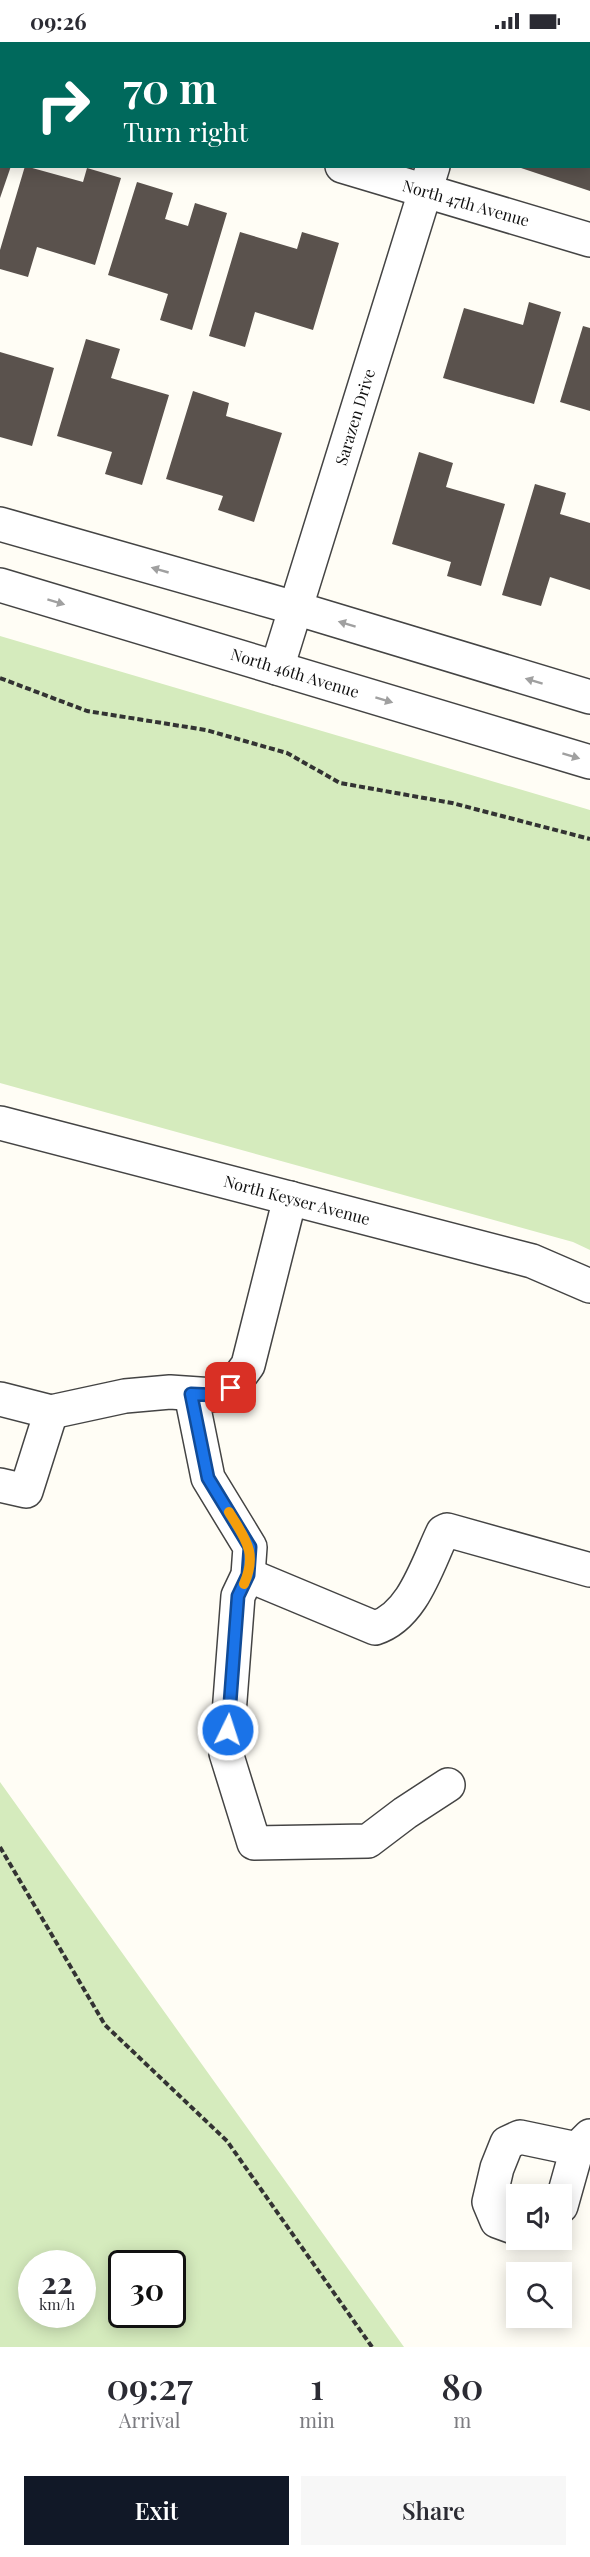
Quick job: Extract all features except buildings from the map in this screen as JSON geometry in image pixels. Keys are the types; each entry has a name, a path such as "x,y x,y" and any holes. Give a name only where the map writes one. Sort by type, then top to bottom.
{"street":[{"name":"North 47th Avenue","path":"356,168 430,179 590,240"},
{"name":"Sarazen Drive","path":"277,668 430,179"},
{"path":"0,524 295,608 590,697"},
{"name":"North 46th Avenue","path":"0,585 590,762"},
{"name":"North Keyser Avenue","path":"0,1123 532,1261 590,1286"},
{"path":"0,1399 51,1412 125,1396 170,1392 214,1395 231,1388 243,1375 248,1365 290,1198"},
{"path":"191,1394 208,1478 250,1547 248,1575 238,1596 226,1753 254,1843 368,1841 448,1785"},
{"path":"0,1485 26,1491 51,1412"},
{"path":"248,1575 375,1628 387,1624 410,1600 442,1532 447,1530 590,1570"},
{"path":"506,2225 497,2222 489,2202 497,2168 507,2143 520,2137 584,2143 569,2184"}],"path":[{"path":"0,678 87,711 206,730 287,753 340,783 452,803 590,839"},
{"path":"0,1847 105,2025 227,2141 372,2347"}],"green space":[{"path":"0,636 590,810 590,1250 573,1242 0,1083"},
{"path":"0,1782 404,2347 0,2347"}],"slow traffic":[{"path":"229,1512 250,1547 248,1575 244,1584"}],"route":[{"path":"228,1730 238,1596 248,1575 250,1547 208,1478 191,1394 214,1395 231,1388"}]}
